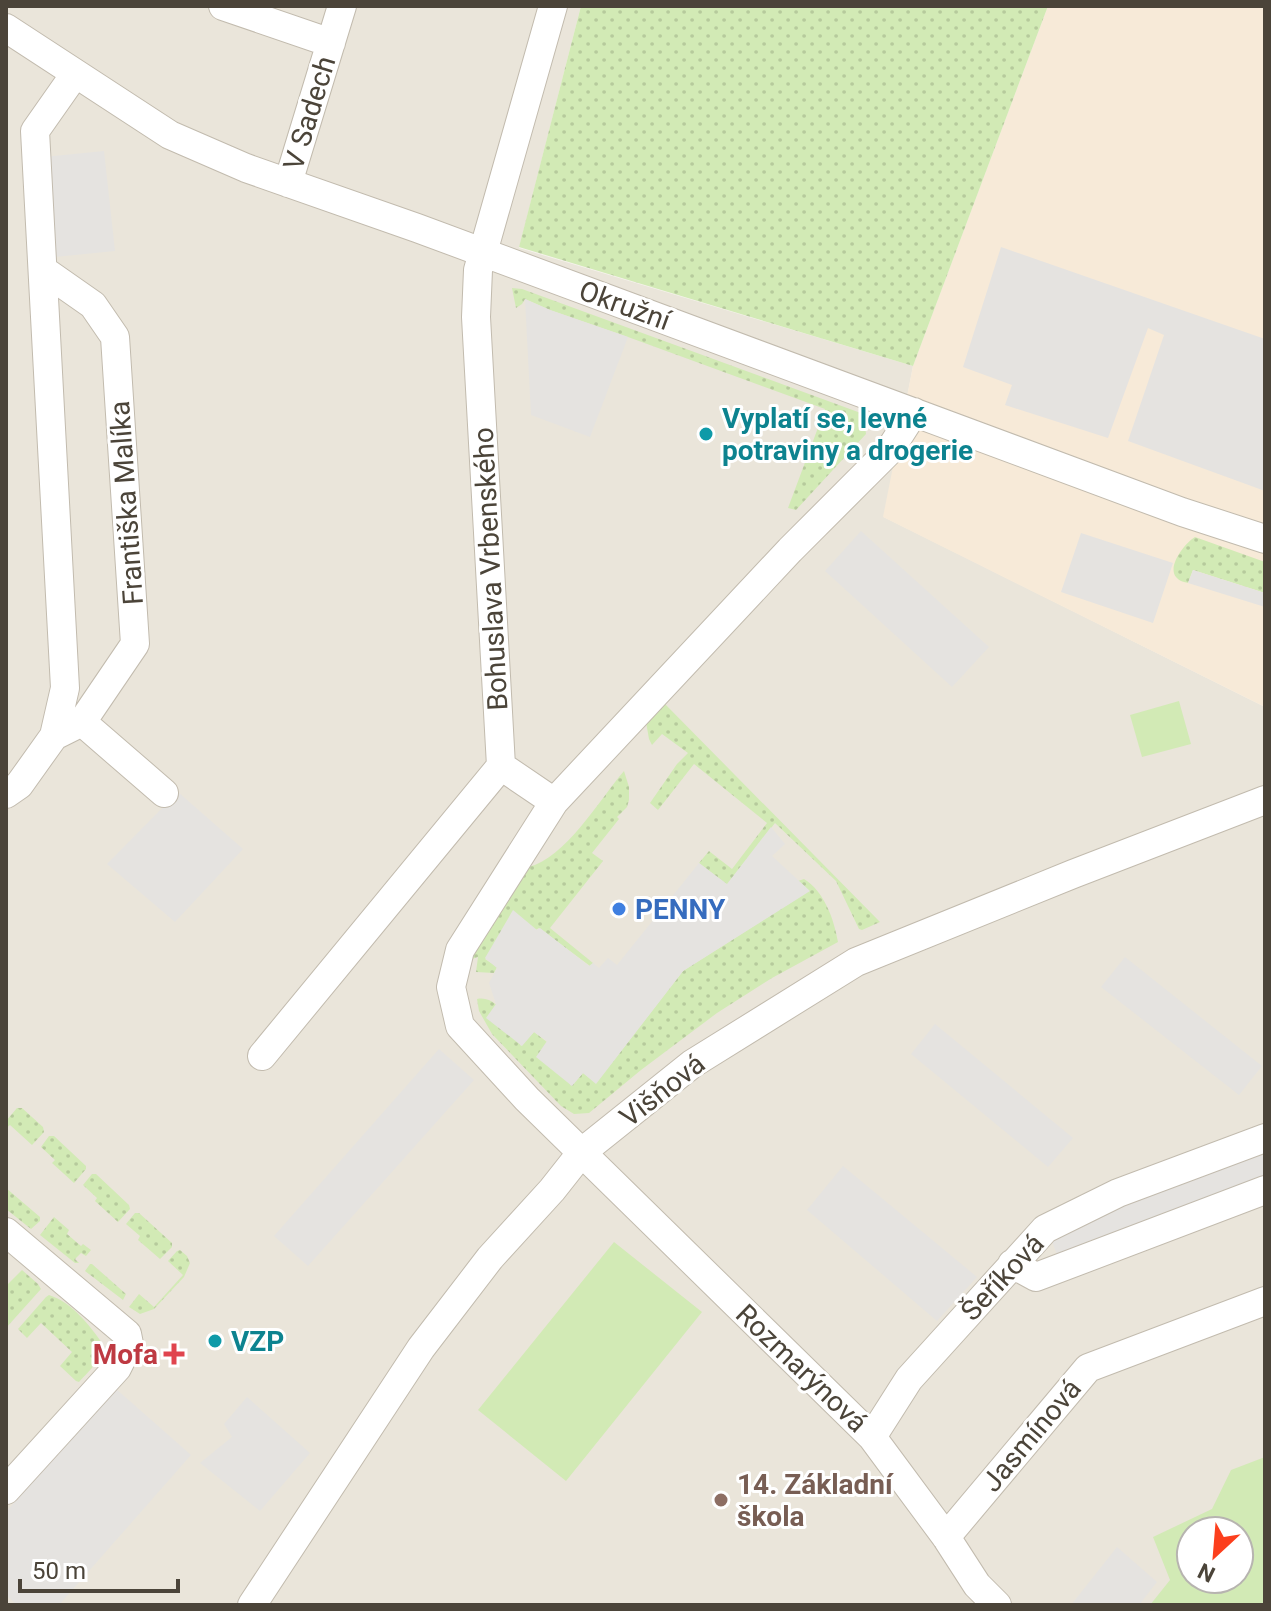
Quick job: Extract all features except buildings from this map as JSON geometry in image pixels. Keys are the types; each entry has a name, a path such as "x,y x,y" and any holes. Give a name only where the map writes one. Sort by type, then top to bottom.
{"street":[{"name":"V Sadech","path":"223,6 331,43"},
{"name":"V Sadech","path":"288,183 342,6"},
{"name":"Bohuslava Vrbenského","path":"501,766 476,317 478,270 553,6"},
{"name":"Okružní","path":"6,28 170,135 246,168 1265,539"},
{"name":"Františka Malíka","path":"6,794 19,785 54,736 65,688 35,131 75,74"},
{"name":"Františka Malíka","path":"43,270 93,305 115,337 135,644 82,722 54,736"},
{"name":"Rozmarýnová","path":"914,412 889,451 790,550 554,802 460,950 451,987 460,1026 527,1099 872,1437 946,1537 977,1585 997,1605"},
{"path":"82,722 164,793"},
{"path":"262,1056 501,766 554,802"},
{"name":"Višňová","path":"252,1605 421,1348 490,1258 582,1152 692,1064 856,962 1073,874 1262,805"},
{"name":"Šeříková","path":"872,1437 909,1379 1045,1229 1118,1193 1265,1138"},
{"path":"1012,1264 1036,1277 1265,1190"},
{"path":"6,1232 127,1334 129,1344 117,1368 6,1490"},
{"name":"Jasmínová","path":"946,1537 1088,1368 1265,1301"}],"shaded area":[{"path":"6,6 581,6 519,248 913,366 884,517 1265,707 1265,1605 6,1605"},
{"path":"1048,6 1265,6 1265,707 883,517 913,366"},
{"path":"104,151 115,251 55,257 44,157"},
{"path":"1001,247 1265,339 1265,491 1128,441 1164,335 1148,328 1108,438 1005,405 1012,385 963,367"},
{"path":"525,299 628,337 590,437 531,415"},
{"path":"861,531 989,647 952,687 825,571"},
{"path":"1081,533 1173,563 1153,623 1061,592"},
{"path":"1193,570 1265,593 1265,607 1188,583"},
{"path":"178,792 243,849 175,922 107,864"},
{"path":"771,827 785,844 772,856 810,891 683,971 596,1084 583,1073 572,1086 536,1057 547,1041 534,1032 522,1046 486,1018 496,1004 489,983 497,968 485,958 513,910 589,966 593,963 599,968 608,958 617,965 699,863 727,884"},
{"path":"1125,957 1262,1066 1239,1095 1101,987"},
{"path":"935,1024 1073,1138 1048,1167 911,1054"},
{"path":"439,1049 474,1080 308,1266 274,1236"},
{"path":"1265,1148 1265,1196 1064,1272 1049,1234"},
{"path":"843,1166 977,1277 937,1321 807,1210"},
{"path":"115,1388 191,1455 59,1605 17,1605 6,1595 6,1512"},
{"path":"247,1397 310,1453 260,1511 200,1463 232,1437 224,1424"},
{"path":"1117,1547 1157,1582 1139,1605 1071,1605"}],"green space":[{"path":"581,6 1048,6 913,366 519,247"},
{"path":"512,288 522,289 858,412 864,417 866,434 796,510 788,508 825,409 525,299 516,308"},
{"path":"1195,537 1265,562 1265,593 1193,570 1188,583 1176,577 1175,561"},
{"path":"1179,701 1191,744 1142,757 1130,715"},
{"path":"664,703 880,922 859,929 836,881 775,823 727,885 699,863 709,851 732,869 767,823 694,764 658,810 650,803 688,753 662,734 652,745 649,739 646,722"},
{"path":"624,771 629,787 627,807 592,853 603,861 550,928 593,963 590,966 539,928 485,959 497,967 494,973 476,972 478,957 469,960 528,867 542,862 568,840"},
{"path":"804,879 827,906 838,942 717,1013 589,1113 574,1114 561,1106 492,1034 479,1011 477,999 485,999 499,1007 521,1046 534,1032 547,1042 571,1086 583,1073 596,1083 683,971 809,891 798,881"},
{"path":"17,1108 22,1108 43,1127 44,1132 32,1145 10,1125 6,1128 6,1121"},
{"path":"49,1136 54,1136 86,1166 74,1183 52,1163 55,1160 41,1147"},
{"path":"92,1174 96,1174 129,1205 130,1209 118,1222 83,1185"},
{"path":"6,1188 40,1217 31,1229 6,1209"},
{"path":"135,1213 139,1213 172,1243 160,1259 138,1240 140,1236 126,1224"},
{"path":"54,1217 69,1230 67,1234 91,1250 86,1256 81,1253 75,1259 79,1263 40,1235"},
{"path":"614,1242 702,1312 566,1481 478,1410"},
{"path":"180,1250 190,1263 184,1277 154,1309 140,1314 129,1307 139,1294 154,1307 183,1275 168,1261"},
{"path":"90,1264 126,1294 123,1300 85,1271"},
{"path":"22,1270 41,1289 6,1328 6,1286"},
{"path":"49,1295 73,1309 103,1344 98,1360 79,1382 60,1366 72,1352 41,1323 27,1338 18,1329"},
{"path":"1265,1457 1265,1605 1150,1605 1170,1580 1153,1537 1175,1527 1175,1595 1255,1595 1255,1515 1199,1515 1212,1509 1231,1470"}],"place":[{"name":"Vyplatí se, levné potraviny a drogerie","path":"706,434"},
{"name":"PENNY","path":"619,909"},
{"name":"VZP","path":"215,1341"},
{"name":"Mofa","path":"174,1354"},
{"name":"14. Základní škola","path":"721,1500"}]}
